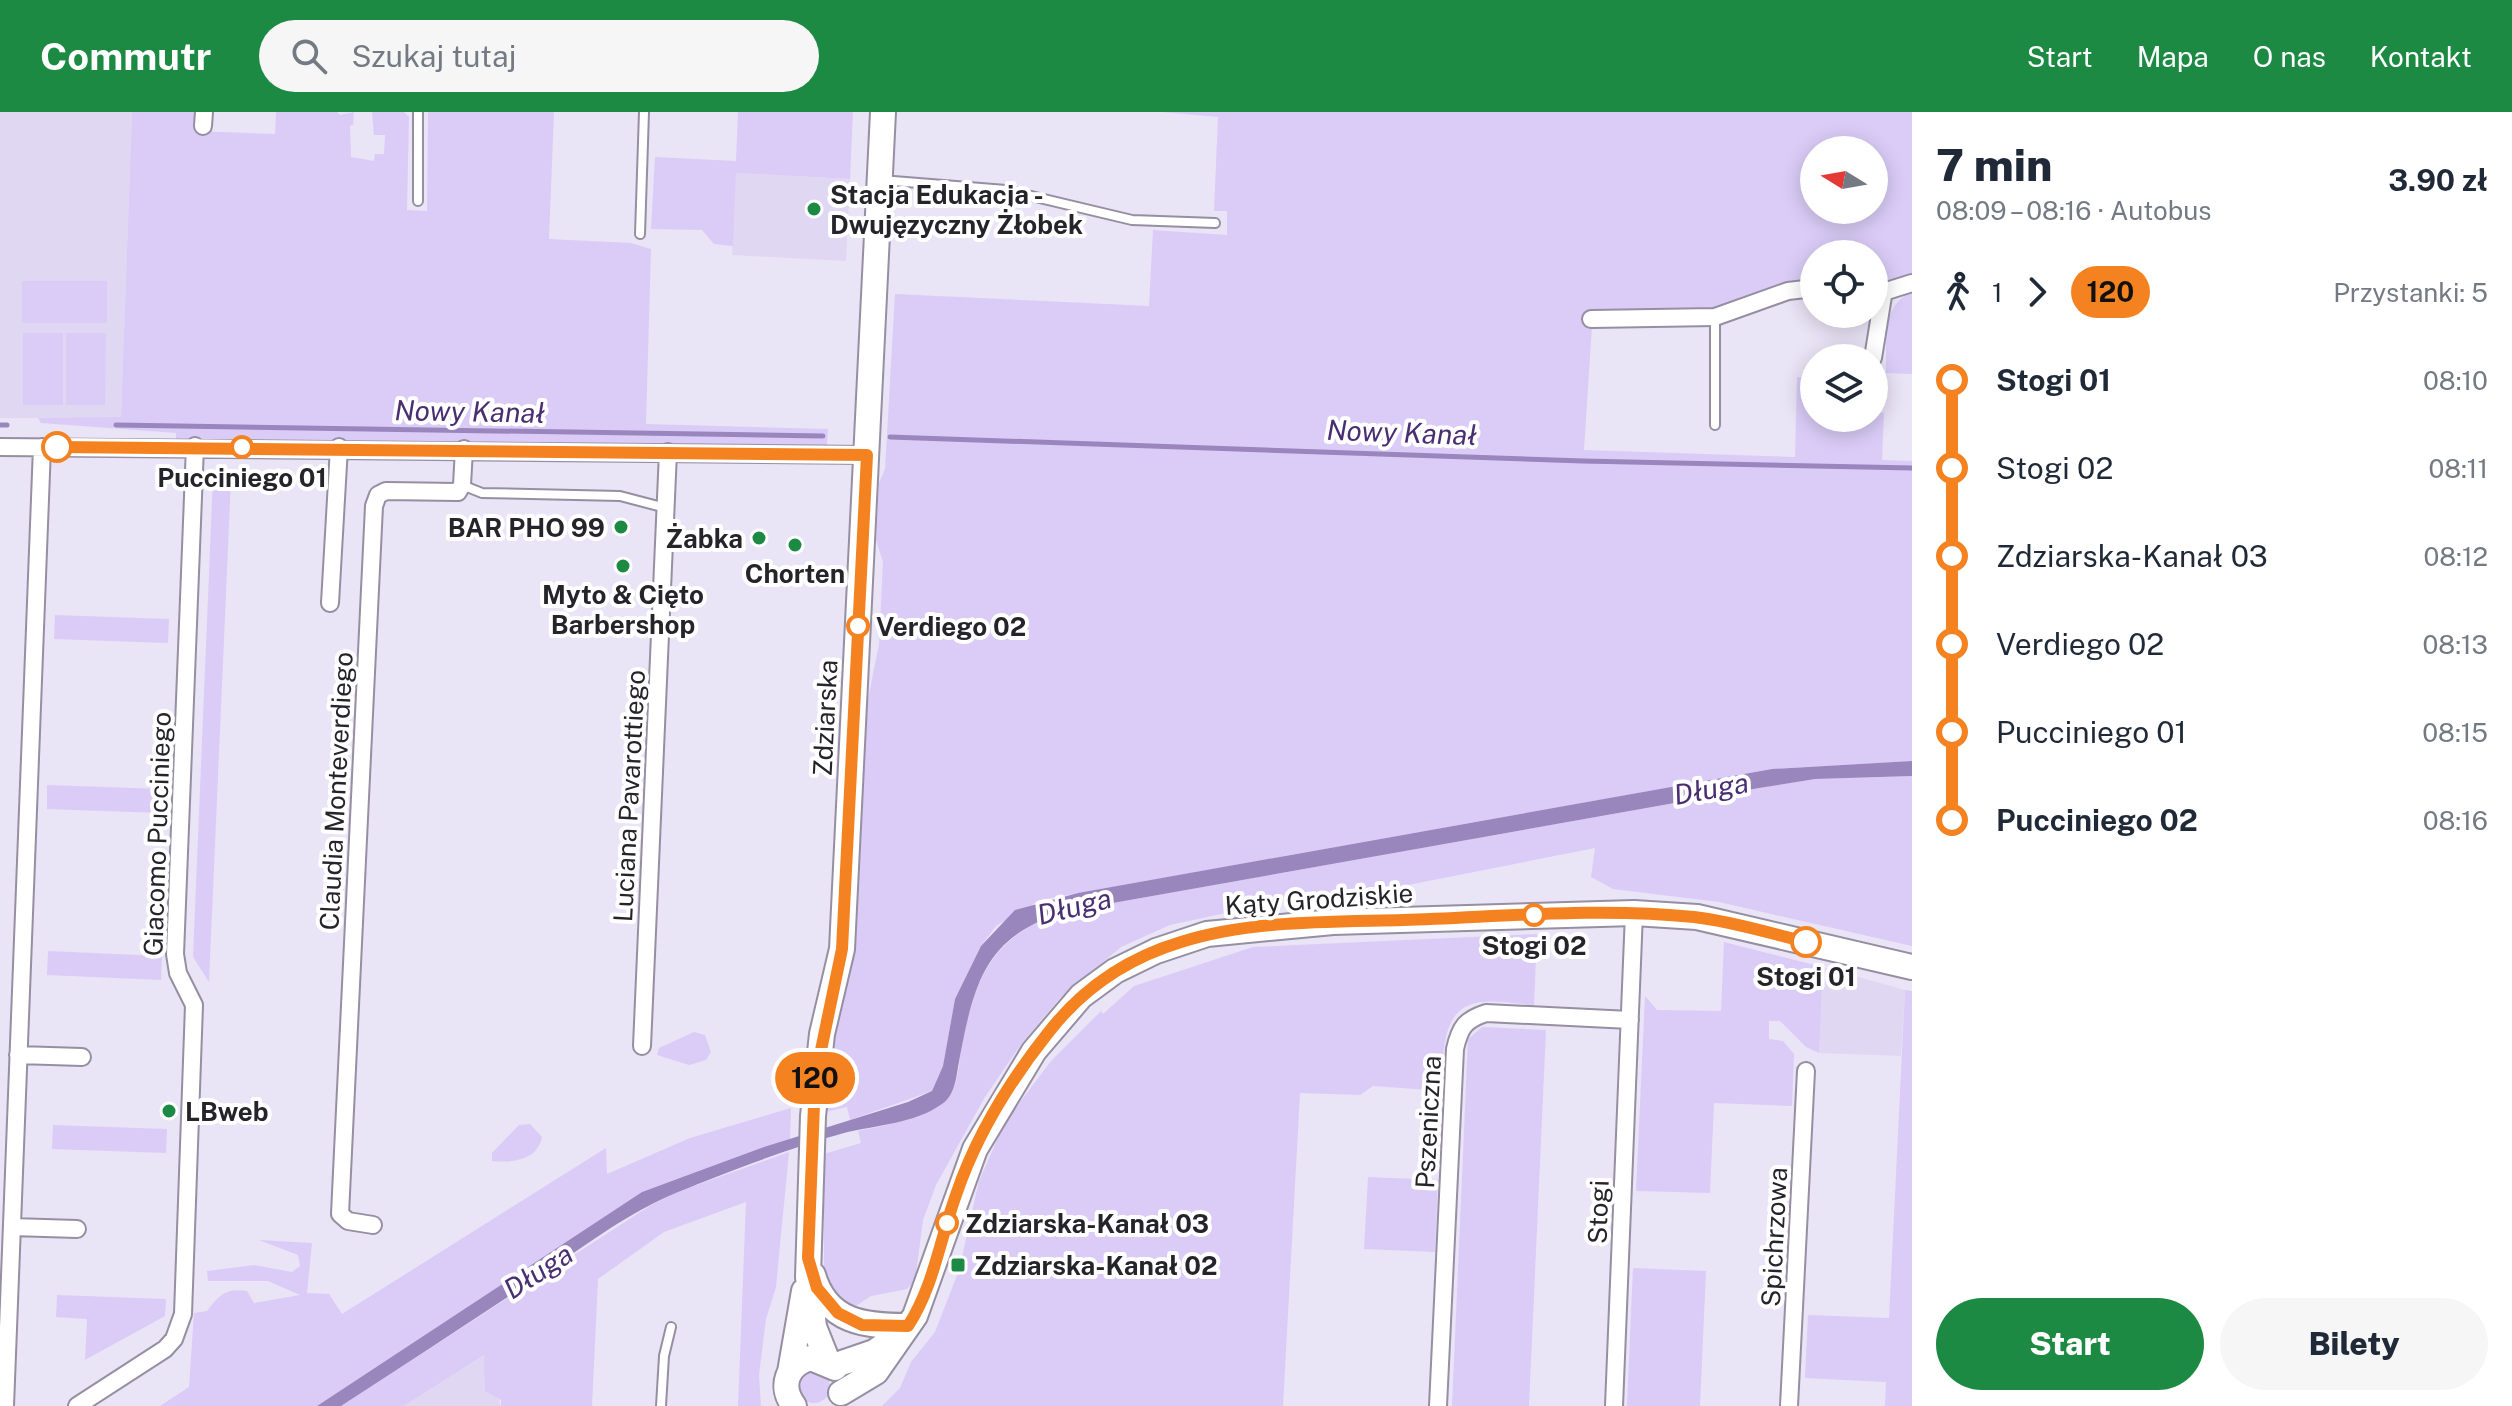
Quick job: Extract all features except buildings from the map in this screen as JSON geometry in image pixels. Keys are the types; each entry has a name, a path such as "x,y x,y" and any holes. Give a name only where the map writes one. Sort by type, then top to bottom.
{"street":[{"name":"Zdziarska","path":"841,1402 841,1378 830,1364 814,1327 808,1267 811,1162 822,1034 842,949 883,112"},
{"path":"1888,292 1912,283"},
{"path":"1591,319 1715,317 1800,290"},
{"name":"Giacomo Pucciniego","path":"77,1406 165,1349 174,1339 183,1314 194,1005 178,973 175,954 195,446"},
{"path":"0,447 339,447 867,455"},
{"path":"5,1406 42,447"},
{"path":"330,603 339,447"},
{"path":"462,485 464,449"},
{"name":"Luciana Pavarottiego","path":"642,1046 668,452"},
{"name":"Claudia Monteverdiego","path":"373,1225 348,1221 340,1214 374,506 378,495 386,491 452,493 462,485"},
{"path":"1630,1020 1634,913"},
{"name":"Kąty Grodziskie","path":"841,1402 869,1378 904,1331 927,1289 967,1166 998,1106 1034,1051 1067,1010 1115,971 1179,942 1250,929 1333,922 1634,913 1697,917 1912,967"},
{"name":"Pszeniczna","path":"1438,1406 1455,1049 1459,1030 1469,1019 1486,1013 1630,1020"},
{"name":"Stogi","path":"1614,1406 1630,1020"},
{"path":"18,1055 82,1057"},
{"name":"Spichrzowa","path":"1789,1406 1806,1071"},
{"path":"12,1227 77,1229"},
{"name":"Zdziarska","path":"794,1406 786,1389 808,1267"},
{"path":"808,1267 817,1288 838,1313 862,1325 904,1331"},
{"path":"790,1372 811,1358 830,1364 874,1352 904,1331"}],"lane":[{"path":"418,112 418,201"},
{"path":"640,234 644,112"},
{"path":"880,180 1006,190 1132,220 1215,223"},
{"path":"1715,317 1715,425"},
{"path":"462,485 482,493 625,497 666,508"},
{"path":"661,1406 664,1356 671,1327"}],"shaded area":[{"path":"0,112 132,112 121,418 0,418"},
{"path":"132,112 195,112 195,131 275,134 276,112 337,112 340,115 354,112 353,125 350,126 351,157 374,161 375,154 384,154 385,135 374,135 372,112 404,112 409,117 407,210 427,211 428,112 554,112 549,239 631,243 651,249 646,424 828,429 827,446 176,439 176,433 41,423 38,418 121,417"},
{"path":"738,112 853,112 850,179 736,173 733,246 714,244 702,230 651,229 655,157 736,161"},
{"path":"1162,112 1912,112 1912,278 1888,284 1888,240 1800,240 1800,287 1723,308 1593,310 1584,450 1795,457 1797,377 1800,377 1800,432 1883,432 1882,460 1912,461 1912,761 1772,769 1040,900 996,926 981,946 955,999 943,1066 932,1091 850,1120 847,1107 825,1112 865,714 879,644 883,562 876,540 879,483 885,469 895,294 1149,306 1153,230 1227,235 1227,211 1214,211 1218,117"},
{"path":"736,173 850,179 846,261 732,255"},
{"path":"22,281 107,281 107,323 22,323"},
{"path":"1912,292 1912,374 1888,373 1887,328 1895,306"},
{"path":"23,333 63,333 63,405 23,405"},
{"path":"66,333 106,333 105,405 66,405"},
{"path":"213,478 231,479 209,982 193,957"},
{"path":"55,615 169,619 168,643 54,639"},
{"path":"1912,776 1912,946 1719,902 1613,889 1591,877 1595,848 1322,902 1309,895 1170,925 1121,947 1060,998 1022,1043 985,1097 936,1185 923,1220 915,1281 907,1289 871,1296 853,1308 833,1298 824,1271 824,1154 861,1143 858,1131 920,1115 949,1097 957,1079 968,1017 984,973 996,955 1029,927 1079,909 1759,788 1814,779"},
{"path":"47,785 162,789 161,813 47,809"},
{"path":"1537,934 1534,1005 1483,1002 1464,1008 1455,1016 1446,1039 1442,1091 1373,1086 1360,1095 1300,1093 1283,1406 882,1406 900,1388 911,1362 935,1332 959,1270 979,1181 1005,1122 1051,1061 1101,1011 1103,1014 1134,986 1253,947"},
{"path":"1724,942 1823,967 1819,1053 1806,1047 1780,1021 1769,1021 1769,1039 1783,1041 1794,1054 1792,1106 1714,1103 1710,1193 1636,1191 1645,996 1657,1010 1721,1011"},
{"path":"48,951 162,956 161,980 47,975"},
{"path":"1823,967 1905,990 1901,1056 1819,1053"},
{"path":"1905,990 1912,991 1912,1406 1885,1406 1886,1382 1805,1378 1808,1315 1889,1318"},
{"path":"1482,1027 1546,1030 1529,1406 1452,1406 1468,1039"},
{"path":"694,1032 705,1035 711,1052 706,1060 689,1065 657,1055 659,1048"},
{"path":"791,1108 790,1139 642,1192 317,1406 160,1406 189,1387 194,1313 207,1311 220,1296 234,1290 247,1291 254,1303 300,1295 268,1281 208,1281 207,1271 254,1265 292,1272 300,1266 298,1255 259,1240 312,1243 307,1293 329,1294 342,1314 606,1148 607,1174 690,1138"},
{"path":"530,1124 542,1137 535,1151 516,1160 492,1161 492,1153 519,1125"},
{"path":"53,1125 167,1129 166,1153 52,1149"},
{"path":"789,1152 776,1287 766,1319 759,1375 761,1406 738,1406 746,1202 664,1232 598,1279 592,1406 501,1406 501,1400 485,1391 484,1355 404,1406 341,1406 651,1205 677,1192"},
{"path":"1368,1177 1438,1180 1435,1252 1364,1249"},
{"path":"1633,1268 1706,1271 1700,1406 1627,1406"},
{"path":"57,1295 166,1299 165,1316 85,1360 87,1319 56,1317"},
{"path":"484,1355 501,1406 404,1406"},
{"path":"814,1371 825,1376 830,1387 825,1398 814,1403 803,1398 798,1387 803,1376"}],"water":[{"name":"Długa","path":"1912,761 1912,776 1815,779 1759,788 1079,909 1047,918 1023,930 1004,945 989,963 970,1009 954,1087 942,1104 907,1120 844,1133 782,1153 660,1200 609,1229 341,1406 317,1406 642,1192 764,1147 908,1102 932,1091 943,1066 955,999 981,946 1015,910 1078,893 1772,769"}],"waterway":[{"name":"Nowy Kanał","path":"0,425 7,425"},
{"name":"Nowy Kanał","path":"116,425 823,436"},
{"name":"Nowy Kanał","path":"890,437 1583,461 1912,468"}],"bus line":[{"name":"120","path":"57,447 402,448 867,455 842,949 815,1079 808,1258 823,1299 838,1313 862,1325 908,1326 927,1289 967,1166 984,1129 1007,1091 1050,1030 1081,996 1115,971 1156,951 1207,934 1265,928 1333,922 1578,912 1697,917 1806,942"}],"place":[{"name":"Stacja Edukacja - Dwujęzyczny Żłobek","path":"814,209"},
{"name":"Pucciniego 01","path":"242,447"},
{"name":"BAR PHO 99","path":"621,527"},
{"name":"Żabka","path":"759,538"},
{"name":"Chorten","path":"795,545"},
{"name":"Myto & Cięto Barbershop","path":"623,566"},
{"name":"Verdiego 02","path":"858,626"},
{"name":"Stogi 02","path":"1534,915"},
{"name":"Stogi 01","path":"1806,942"},
{"name":"LBweb","path":"169,1111"},
{"name":"Zdziarska-Kanał 03","path":"947,1223"},
{"name":"Zdziarska-Kanał 02","path":"958,1265"}]}
